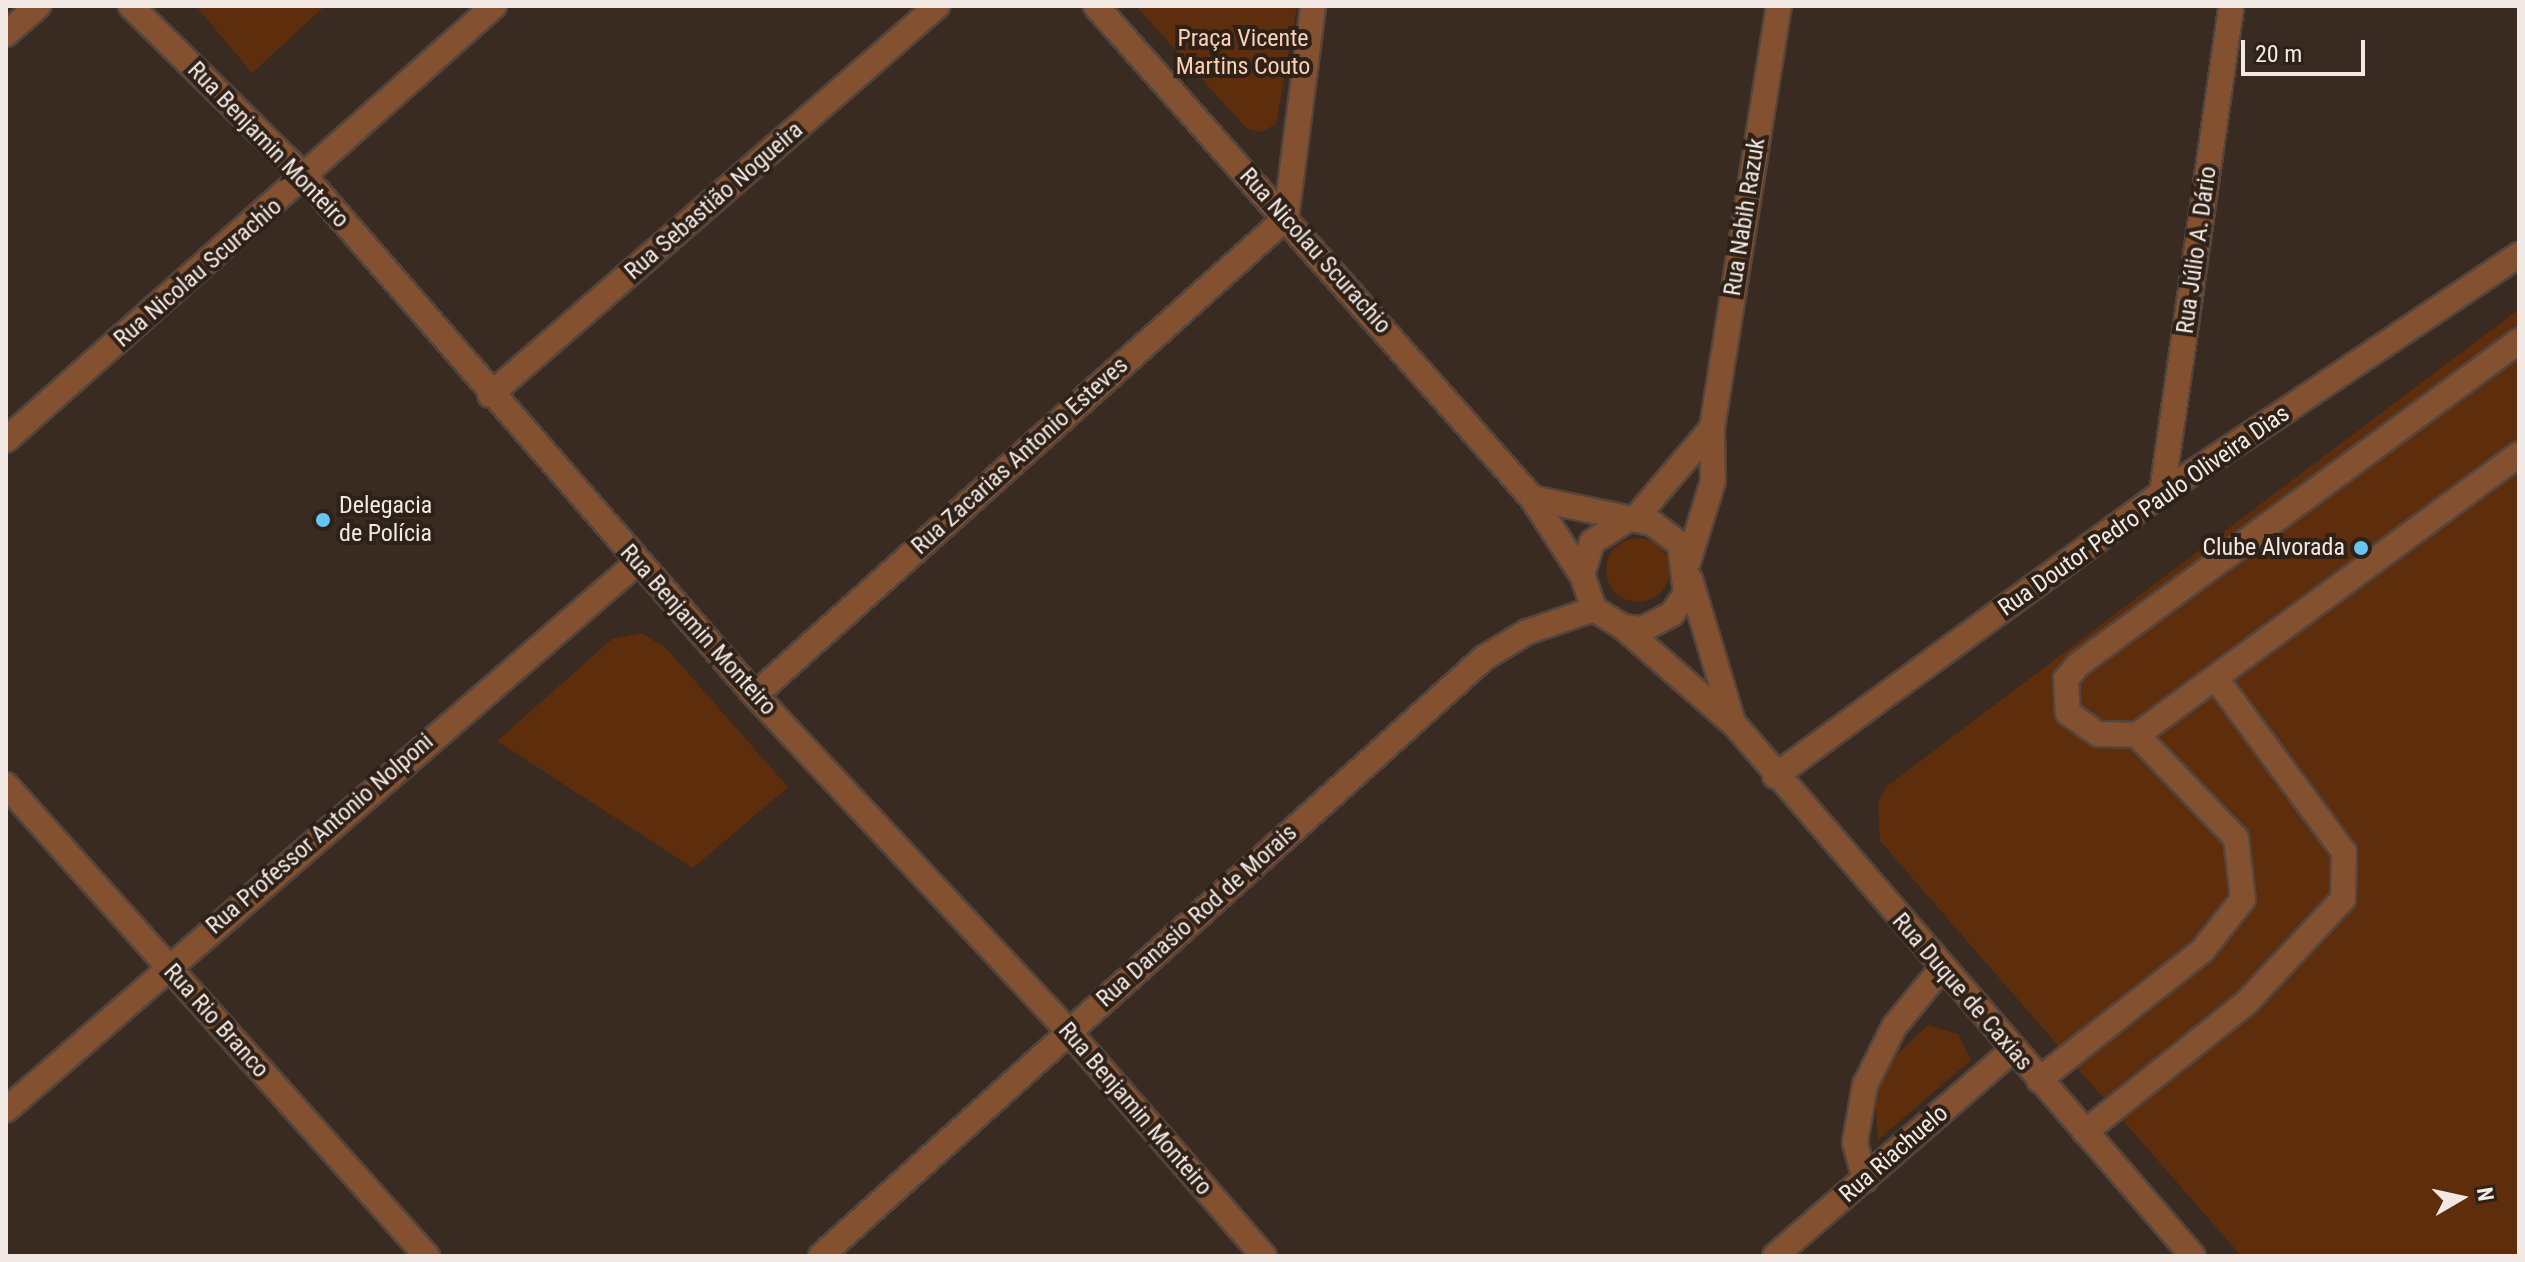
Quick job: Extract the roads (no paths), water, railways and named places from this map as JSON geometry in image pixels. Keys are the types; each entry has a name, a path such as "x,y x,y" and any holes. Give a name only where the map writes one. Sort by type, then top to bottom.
{"street":[{"path":"6,34 38,6"},
{"name":"Rua Benjamin Monteiro","path":"131,6 307,179 490,395 755,695 1069,1032 1264,1256"},
{"name":"Rua Nicolau Scurachio","path":"6,440 307,179 494,6"},
{"name":"Rua Sebastião Nogueira","path":"490,395 937,6"},
{"name":"Rua Nicolau Scurachio","path":"1096,6 1532,498 1582,575"},
{"path":"1286,218 1313,6"},
{"name":"Rua Nabih Razuk","path":"1689,569 1713,481 1712,428 1779,6"},
{"name":"Rua Júlio A. Dário","path":"2162,493 2231,6"},
{"name":"Rua Zacarias Antonio Esteves","path":"755,695 1286,218"},
{"name":"Rua Doutor Pedro Paulo Oliveira Dias","path":"1775,776 2162,493 2519,255"},
{"path":"2519,341 2079,664 2066,679 2068,713 2098,734 2137,735 2218,681 2519,454"},
{"path":"1532,498 1629,521 1669,532 1689,569 1672,614 1642,629 1623,627 1594,609 1582,575 1592,542 1629,521 1712,428"},
{"name":"Rua Professor Antonio Nolponi","path":"6,1110 166,967 638,562"},
{"name":"Rua Duque de Caxias","path":"1689,569 1705,647 1735,725"},
{"name":"Rua Danasio Rod de Morais","path":"821,1256 1484,658 1527,632 1594,609"},
{"name":"Rua Duque de Caxias","path":"1623,627 1735,725 1775,776 2193,1256"},
{"path":"2085,1132 2247,1002 2343,899 2344,852 2218,681"},
{"path":"2039,1080 2202,951 2243,899 2236,838 2137,735"},
{"name":"Rua Rio Branco","path":"6,785 427,1256"},
{"path":"1865,1180 1855,1142 1865,1085 1894,1027 1942,968"},
{"name":"Rua Riachuelo","path":"1775,1256 2013,1050"}],"place":[{"name":"Delegacia de Polícia","path":"323,520"},
{"name":"Clube Alvorada","path":"2361,548"}],"park label":[{"name":"Praça Vicente Martins Couto","path":"1243,53"}]}
